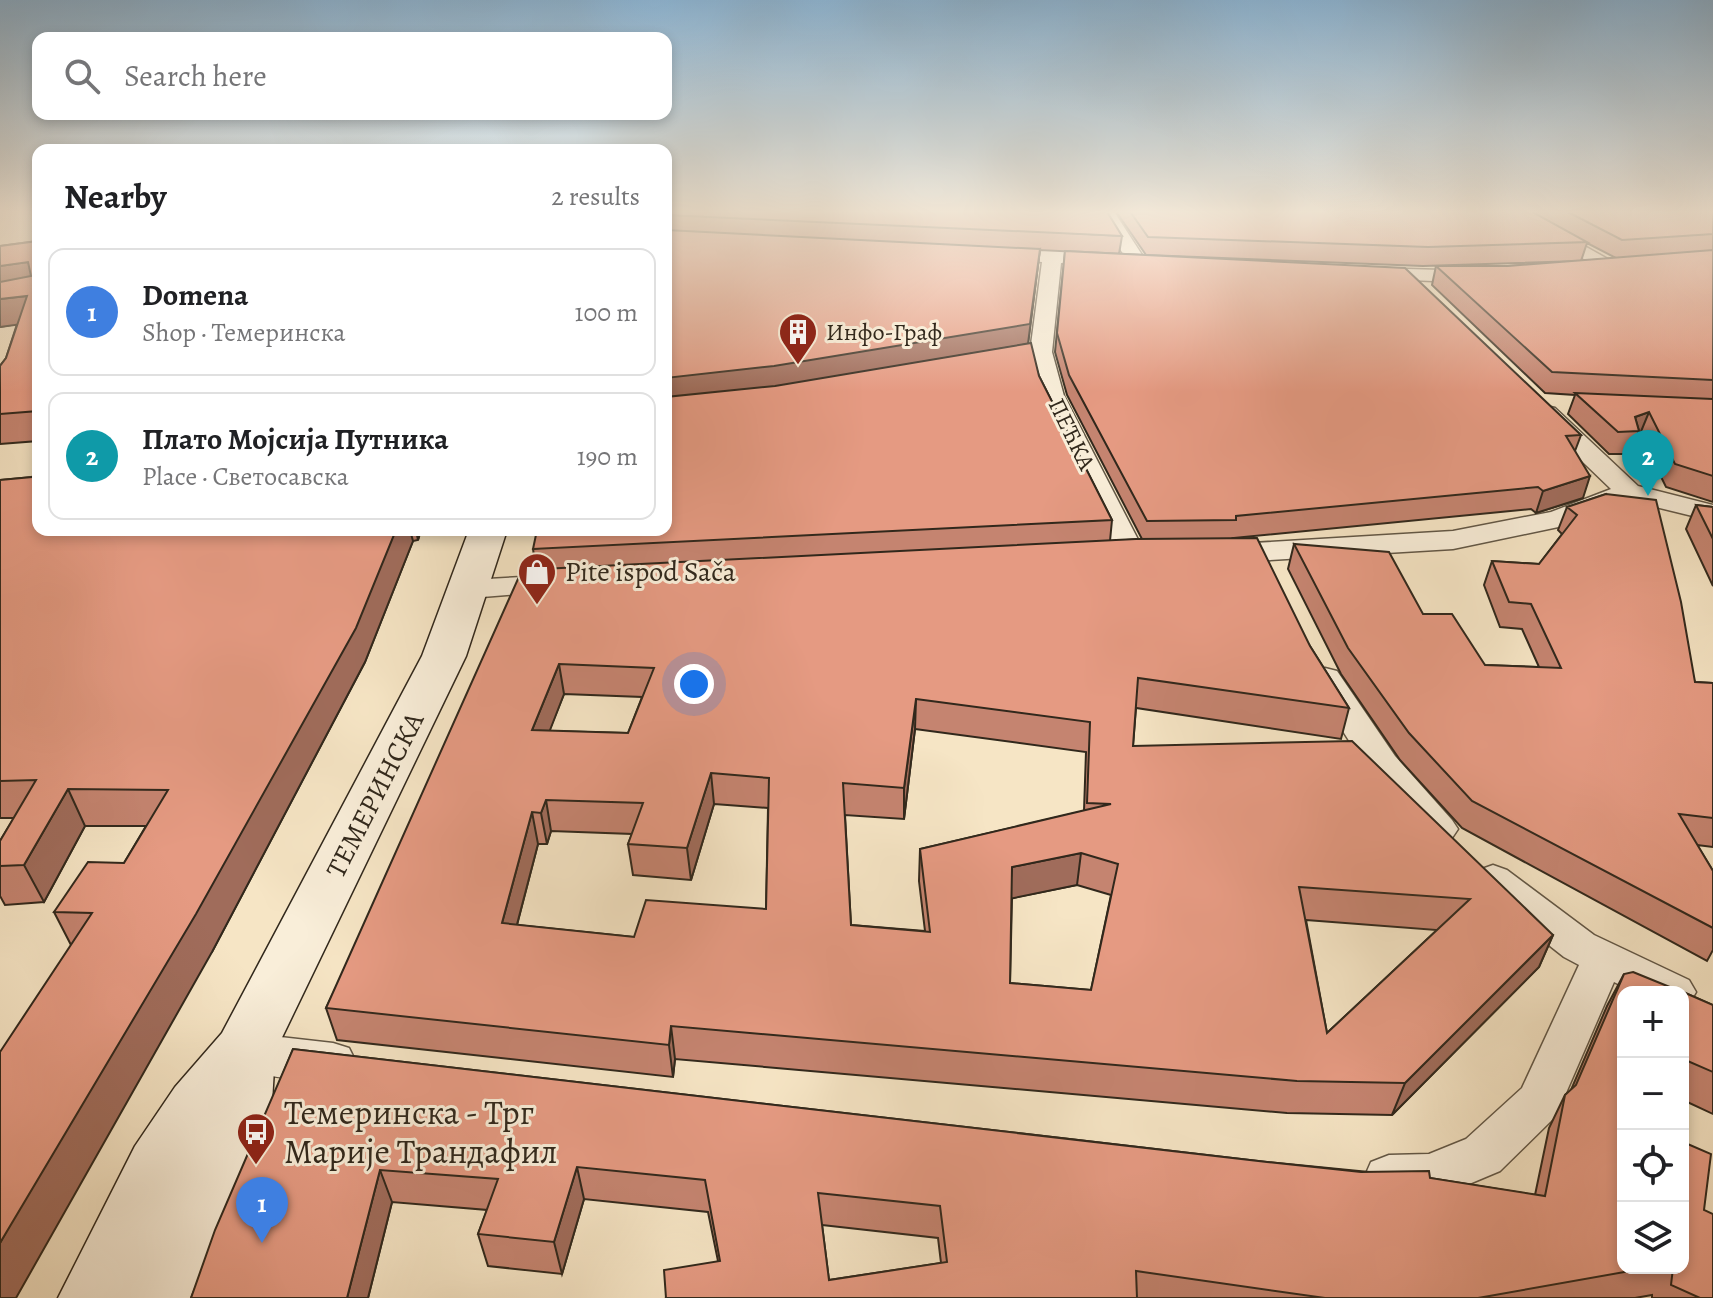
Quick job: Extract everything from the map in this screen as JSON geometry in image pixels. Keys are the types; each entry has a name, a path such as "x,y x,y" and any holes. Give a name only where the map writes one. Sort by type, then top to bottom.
{"main road":[{"name":"ТЕМЕРИНСКА","path":"95,1298 178,1133 212,1085 244,1052 444,656 486,536"},
{"name":"ТЕМЕРИНСКА","path":"168,1298 238,1119 244,1052"}],"street":[{"name":"ПЕЋКА","path":"1050,271 1041,352 1058,413 1146,555 1102,557"},
{"path":"1353,273 1494,276"},
{"path":"1407,276 1436,303"},
{"path":"1014,356 1041,352"},
{"path":"1575,404 1529,398 1629,492 1713,513"},
{"path":"1190,554 1270,567 1453,540 1558,519 1629,492"},
{"path":"470,589 584,583"},
{"path":"1311,650 1331,691 1382,764 1463,854 1531,913 1603,959 1661,986"},
{"path":"1349,1178 1431,1177 1483,1155 1539,1102 1603,959"},
{"path":"1689,999 1713,1010"},
{"path":"244,1052 381,1067"}],"building":[{"path":"30,271 32,271 32,411 0,414 0,366 6,358 27,296 0,299 0,282 31,276"},
{"path":"672,271 1037,271 1030,324 774,366 672,377"},
{"path":"1063,271 1408,271 1581,435 1566,436 1590,476 1543,491 1538,487 1236,516 1236,520 1147,521 1069,375 1057,333"},
{"path":"1441,271 1713,271 1713,380 1552,372"},
{"path":"1031,343 1039,376 1112,520 533,549 536,536 672,536 672,396 775,386"},
{"path":"1575,393 1713,399 1713,476 1675,464 1649,412 1635,417 1639,431 1618,432"},
{"path":"32,477 32,536 394,536 356,628 196,914 0,1243 0,1052 92,913 54,912 88,862 124,863 168,790 68,789 24,865 0,866 0,841 36,780 0,781 0,480"},
{"path":"1606,494 1656,500 1681,602 1695,682 1713,683 1713,818 1679,814 1713,871 1713,928 1472,801 1409,733 1348,648 1294,544 1389,552 1423,614 1452,614 1485,665 1561,668 1531,604 1509,602 1492,561 1539,564 1577,515 1567,507"},
{"path":"1696,505 1713,507 1713,539"},
{"path":"1257,538 1310,646 1349,708 1138,678 1133,746 1352,741 1553,935 1405,1083 1297,1081 671,1026 669,1045 326,1008 522,570 1136,539","holes":["559,664 654,668 628,733 532,730","916,699 1090,722 1087,803 1111,804 920,849 930,932 851,925 843,783 904,788","711,773 769,778 766,909 646,900 634,937 502,923 532,812 541,813 546,800 643,803 628,844 687,848","1081,853 1118,864 1091,990 1010,983 1012,867","1299,887 1470,899 1327,1033"]},
{"path":"1633,972 1667,986 1619,986 1624,974"},
{"path":"1617,990 1617,1273 1478,1298 1325,1298 1136,1271 1137,1298 666,1298 664,1270 720,1261 705,1180 577,1167 554,1242 478,1234 498,1179 380,1170 347,1298 191,1298 215,1230 293,1049 1267,1162 1361,1172 1429,1171 1430,1178 1545,1196 1565,1095 1576,1085","holes":["818,1193 940,1206 947,1262 829,1280"]},
{"path":"1689,995 1713,1005 1713,1072 1689,1062"},
{"path":"1689,1145 1711,1154 1704,1210 1713,1214 1713,1298 1700,1298 1671,1285 1672,1274 1689,1274"}],"place":[{"name":"Инфо-Граф","path":"798,366"},
{"name":"Плато Мојсија Путника","path":"1648,496"},
{"name":"Pite ispod Sača","path":"537,606"},
{"name":"Темеринска - Трг Марије Трандафил","path":"256,1166"},
{"name":"Domena","path":"262,1243"}]}
